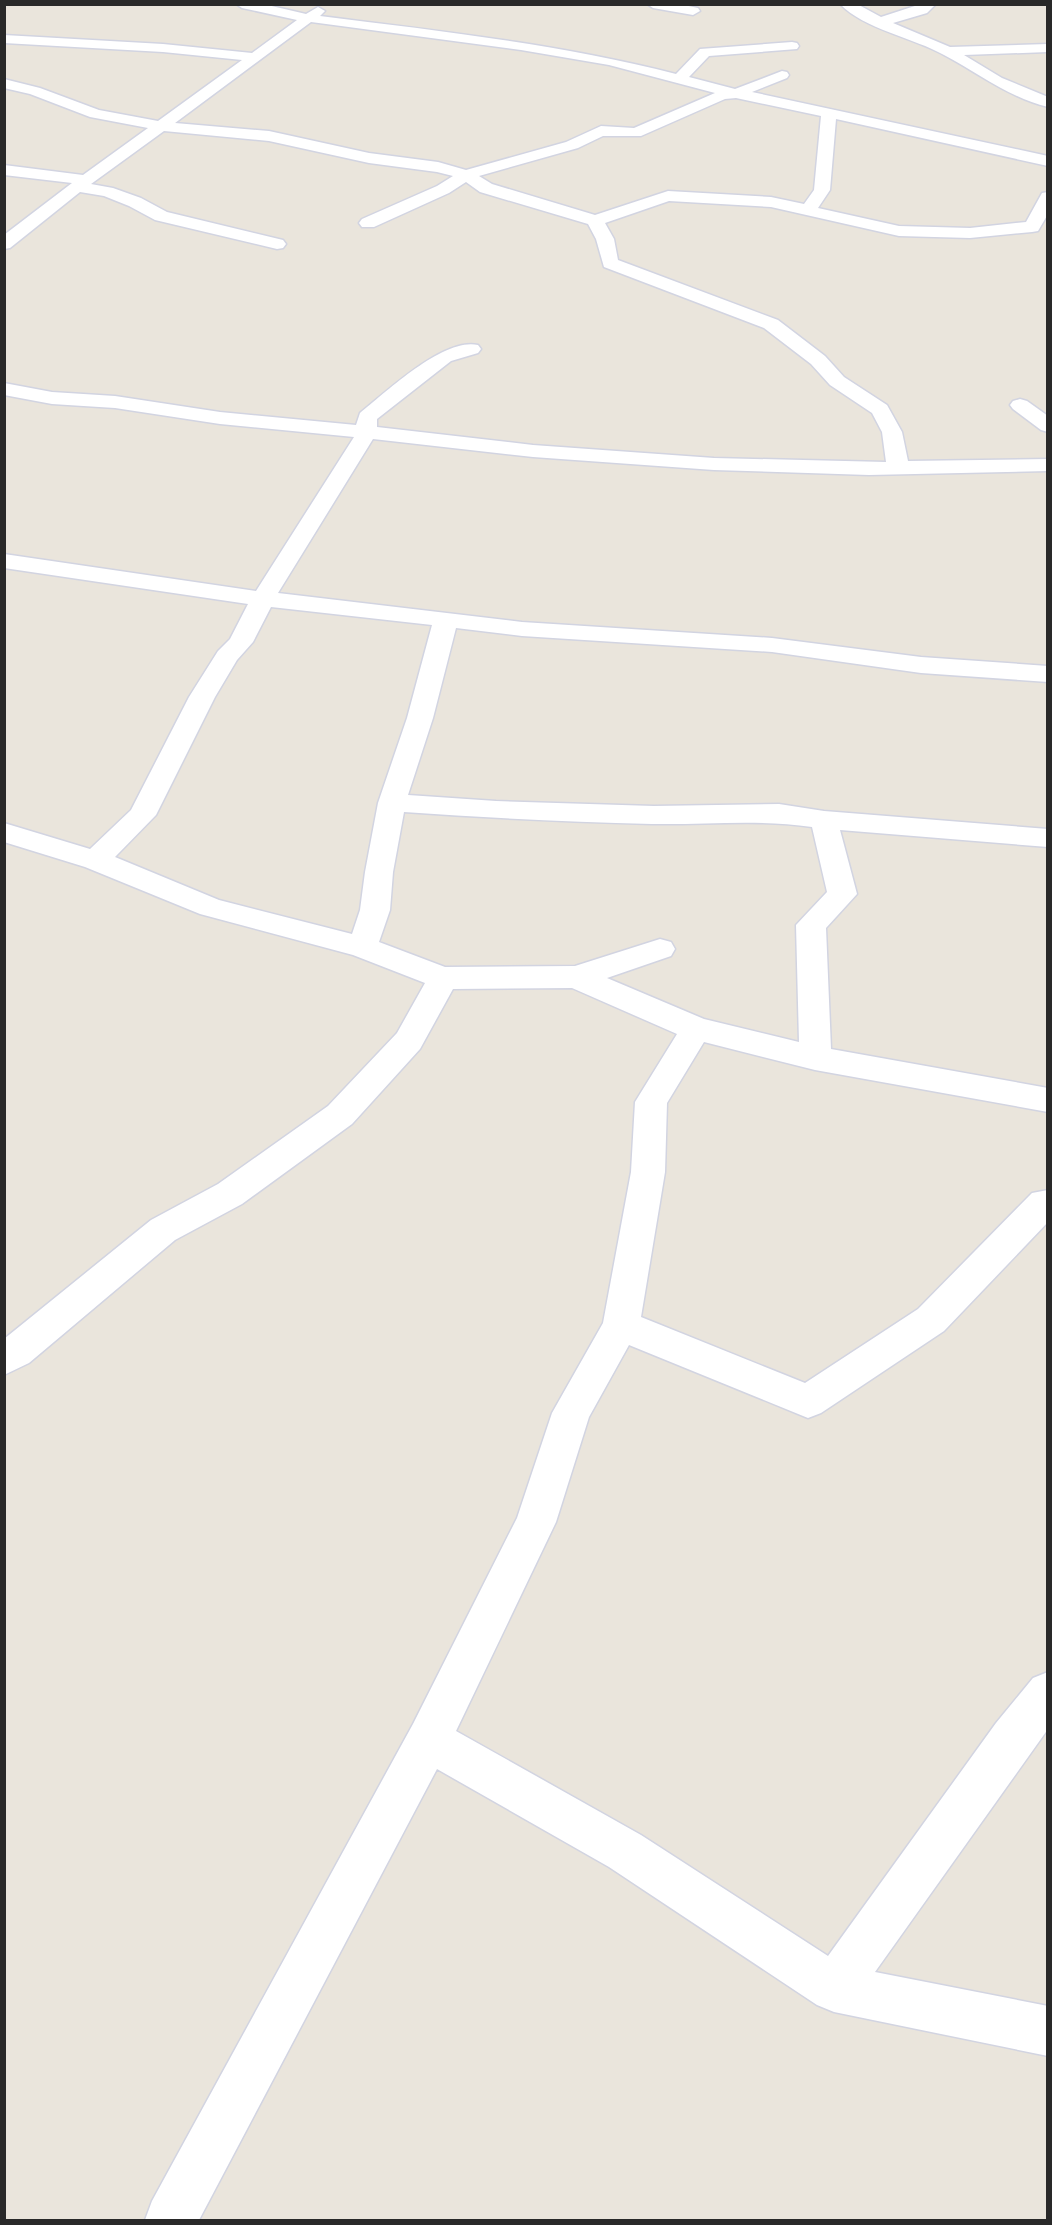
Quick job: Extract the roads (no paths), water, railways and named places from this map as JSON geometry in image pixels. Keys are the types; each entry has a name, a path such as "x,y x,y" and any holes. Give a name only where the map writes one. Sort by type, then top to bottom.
{"street":[{"path":"242,4 308,18 521,46 610,61 736,93 1047,161"},
{"path":"4,244 82,183 326,4"},
{"path":"653,4 693,11"},
{"path":"846,4 880,22 948,51 997,81 1047,103"},
{"path":"880,22 922,10 930,4"},
{"path":"4,39 163,48 254,57"},
{"path":"679,79 705,51 792,46"},
{"path":"948,51 1047,48"},
{"path":"368,223 381,215 452,186 466,175 572,145 602,131 636,133 722,95 736,93 782,75"},
{"path":"4,83 35,90 95,114 161,126 269,136 369,159 414,163 466,175 486,188 595,221 668,196 771,202 899,231 970,233 1032,226 1047,197"},
{"path":"809,209 822,190 829,113"},
{"path":"4,170 82,183 135,202 161,216 278,244"},
{"path":"595,221 605,239 610,263 771,324 818,360 837,381 880,409 892,432 898,468"},
{"path":"95,860 142,815 202,697 227,656 241,642 263,599 366,434 367,417 444,357 471,349"},
{"path":"4,389 52,398 115,402 220,418 279,422 533,452 714,464 898,468 1047,465"},
{"path":"1020,405 1047,426"},
{"path":"4,561 263,599 522,629 772,645 921,664 1047,675"},
{"path":"362,947 375,910 379,872 392,803 420,718 446,619"},
{"path":"392,803 496,810 654,815 779,813 824,820 1047,838"},
{"path":"815,1058 811,925 842,894 824,820"},
{"path":"4,832 95,860 210,906 362,947 443,978 576,977 660,949"},
{"path":"576,977 696,1029 815,1058 1047,1100"},
{"path":"4,1359 16,1352 163,1230 230,1194 340,1115 409,1041 443,978"},
{"path":"171,2220 429,1740 536,1522 572,1413 621,1325 648,1172 651,1102 696,1029"},
{"path":"621,1325 808,1401 931,1320 1044,1203"},
{"path":"834,1988 1047,1693"},
{"path":"429,1740 625,1851 834,1988 1047,2031"}]}
